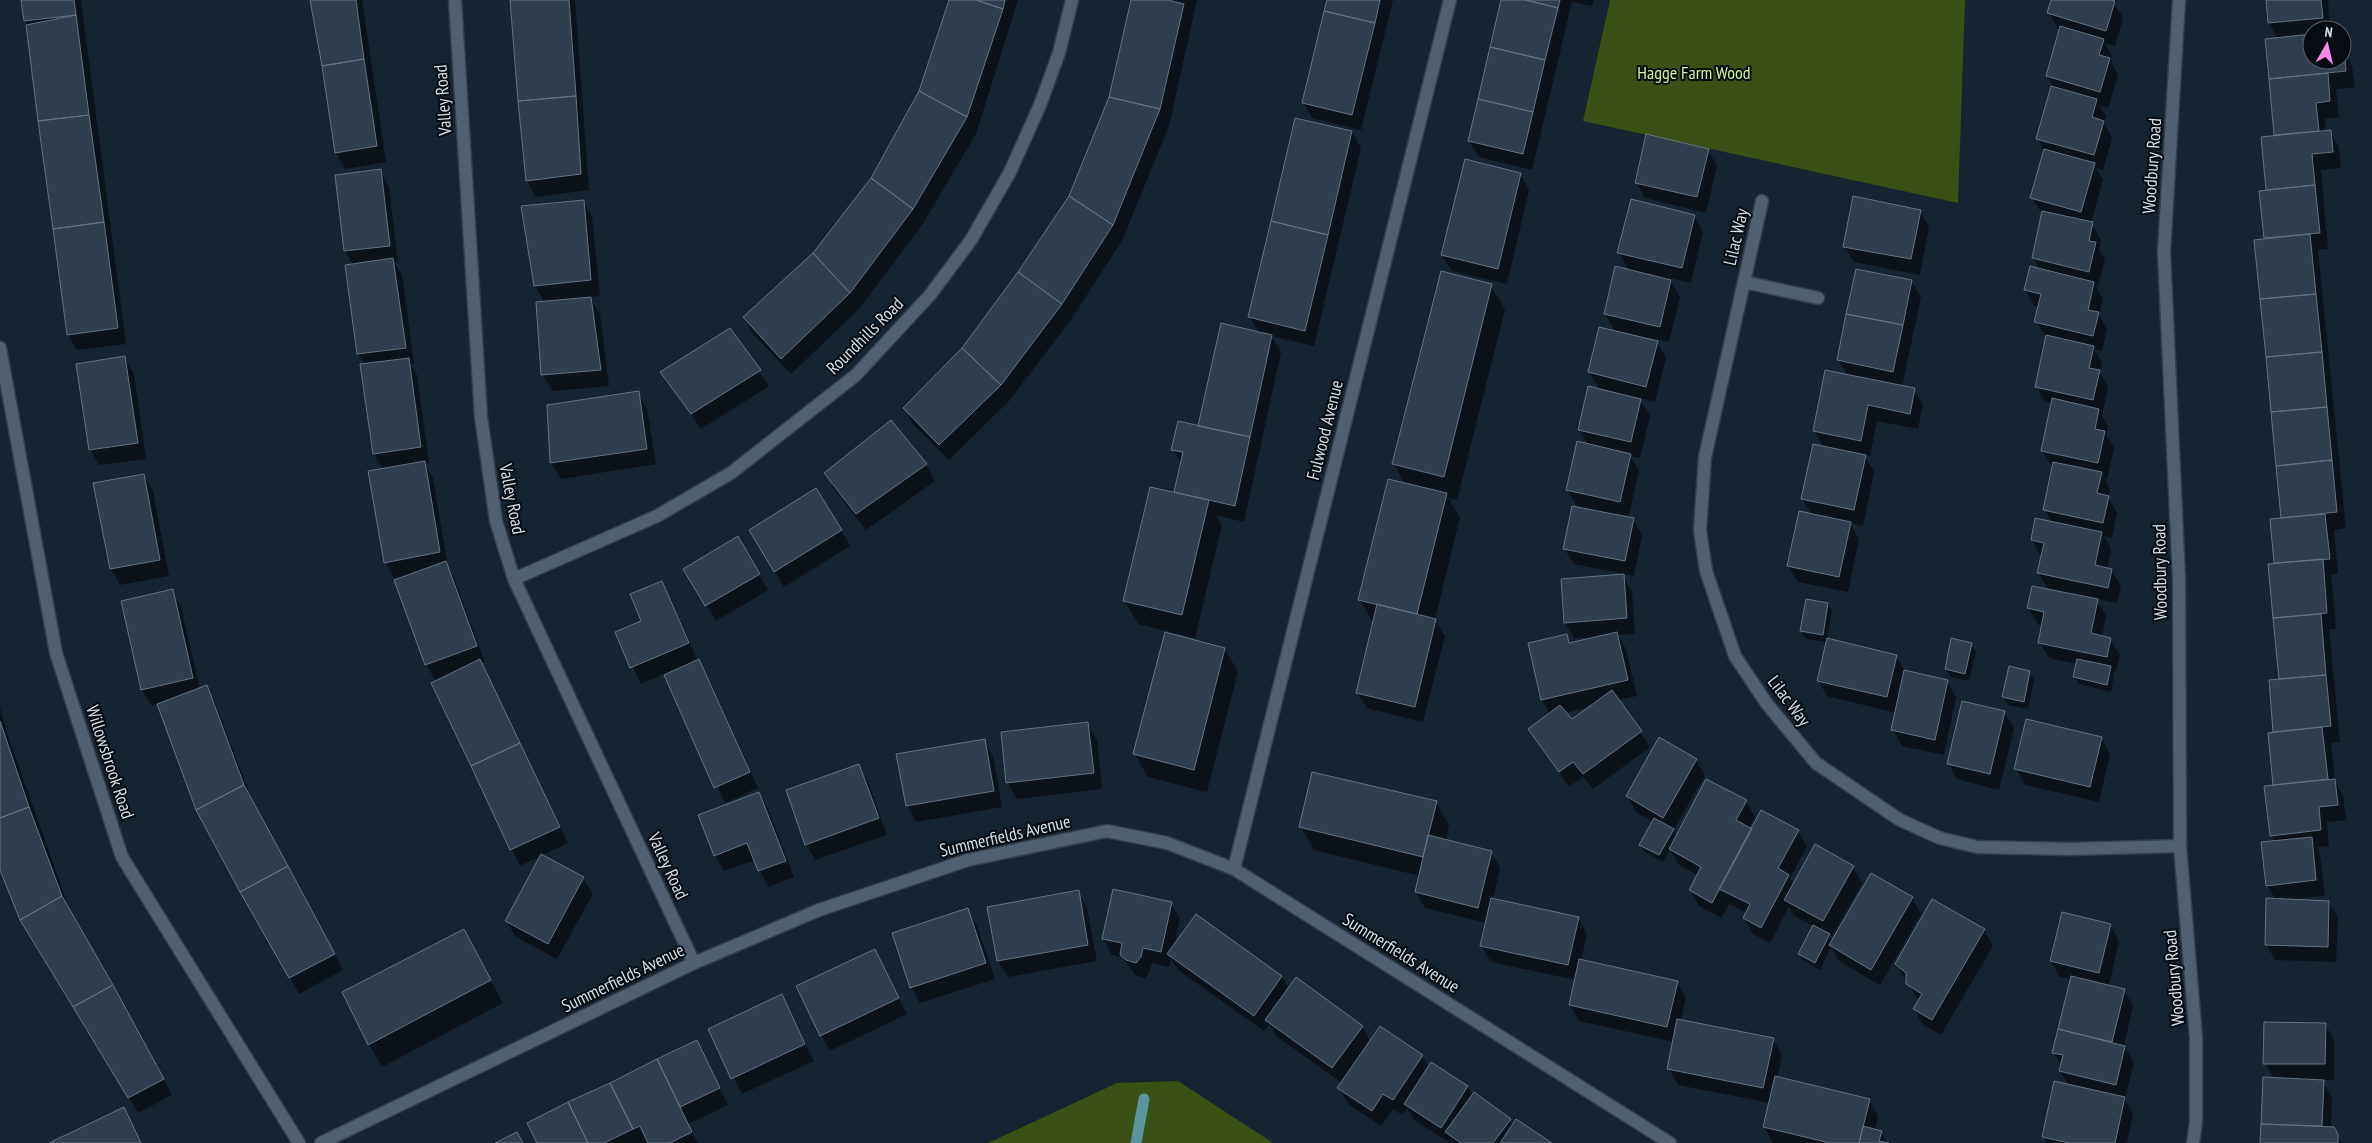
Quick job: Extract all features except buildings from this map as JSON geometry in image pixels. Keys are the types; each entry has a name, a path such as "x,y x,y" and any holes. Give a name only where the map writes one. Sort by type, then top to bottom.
{"street":[{"name":"Valley Road","path":"454,0 481,417 496,521 514,579 694,964"},
{"name":"Roundhills Road","path":"514,579 657,516 730,473 856,375 930,295 971,240 1010,172 1040,105 1058,53 1072,0"},
{"name":"Fulwood Avenue","path":"1234,869 1450,0"},
{"name":"Woodbury Road","path":"2178,0 2164,252 2179,578 2180,846 2196,1038 2196,1121 2193,1143"},
{"name":"Lilac Way","path":"1762,201 1704,457 1700,530 1706,571 1736,656 1767,704 1816,763 1900,820 1940,838 1977,847 2070,849 2180,846"},
{"name":"Lilac Way","path":"1744,282 1818,298"},
{"name":"Willowsbrook Road","path":"0,348 56,654 122,856 300,1143"},
{"name":"Summerfields Avenue","path":"321,1143 694,964 819,910 968,860 1106,831 1167,843 1234,869 1670,1143"}],"green space":[{"name":"Hagge Farm Wood","path":"1610,0 1965,0 1958,203 1583,121"},
{"path":"1178,1081 1273,1143 988,1143 1117,1083"}],"waterway":[{"path":"1136,1143 1144,1099"}]}
